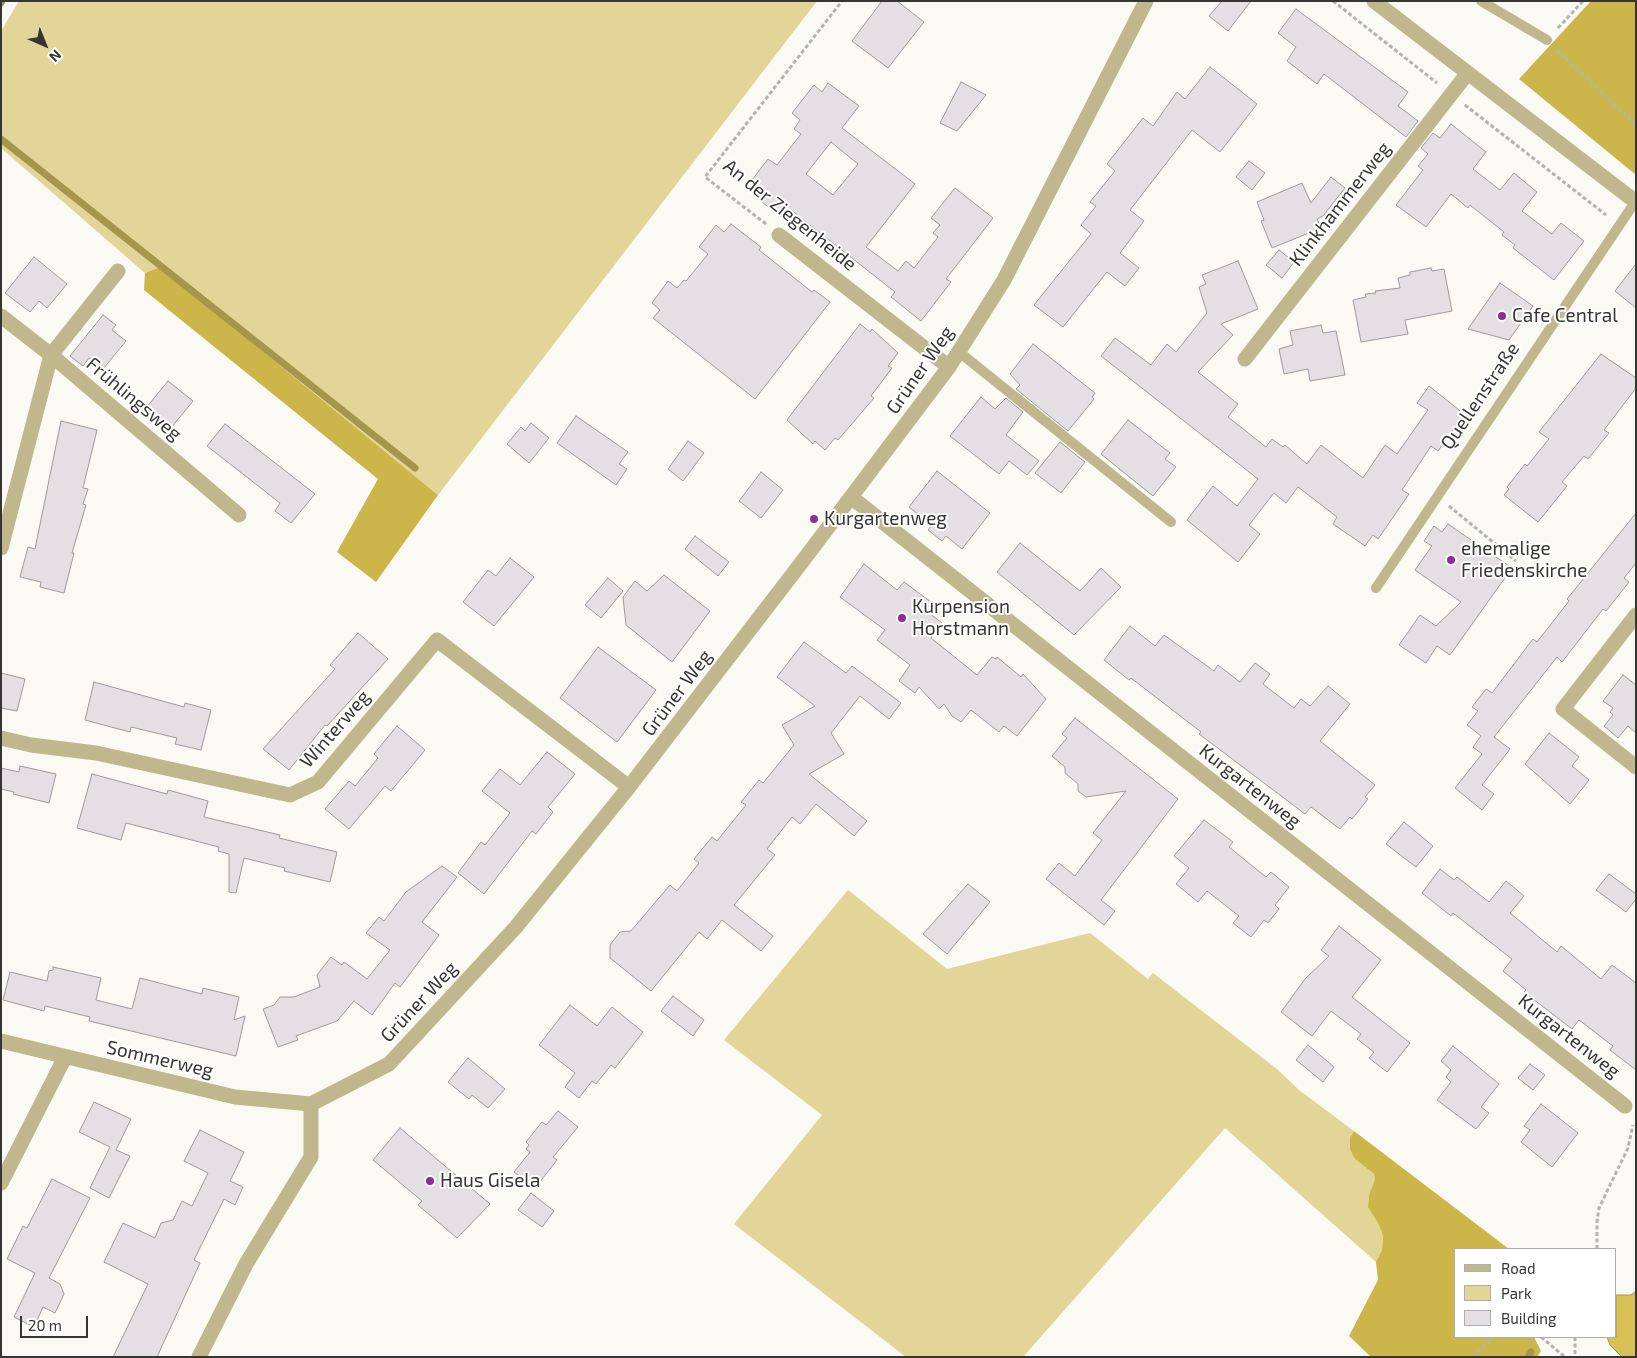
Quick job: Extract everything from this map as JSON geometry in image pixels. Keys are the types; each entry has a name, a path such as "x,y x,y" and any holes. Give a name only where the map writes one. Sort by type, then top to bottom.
{"street":[{"name":"Grüner Weg","path":"311,1104 389,1064 516,927 630,788 851,497 949,367 1004,280 1146,1"},
{"name":"Quellenstraße","path":"1374,1 1636,202"},
{"name":"Klinkhammerweg","path":"1245,359 1467,74"},
{"name":"An der Ziegenheide","path":"779,235 949,367"},
{"path":"1,548 51,355 118,271"},
{"name":"Frühlingsweg","path":"1,316 51,355 239,515"},
{"name":"Kurgartenweg","path":"851,497 1625,1106"},
{"path":"1636,615 1563,709 1636,767"},
{"name":"Winterweg","path":"1,738 31,745 96,753 290,795 318,782 437,640 630,788"},
{"name":"Sommerweg","path":"1,1041 235,1097 311,1104"},
{"path":"1,1183 65,1057"},
{"path":"199,1357 246,1264 311,1157 311,1104"}],"lane":[{"path":"1481,1 1547,40"},
{"name":"Quellenstraße","path":"1376,588 1436,496 1636,202"},
{"path":"959,352 1171,522"}],"path":[{"name":"An der Ziegenheide","path":"779,235 706,177 842,1"},
{"path":"1333,1 1620,227"},
{"path":"1583,1 1547,40 1636,125"},
{"path":"1436,496 1516,561"},
{"path":"1597,1248 1596,1222 1600,1208 1628,1148 1633,1125"},
{"path":"1474,1357 1493,1338"},
{"path":"1542,1338 1565,1357"},
{"path":"1575,1338 1575,1357"}],"green space":[{"path":"19,1 817,1 438,495 160,267 145,273 1,148 1,31"},
{"path":"848,890 947,969 1090,933 1148,979 1153,973 1277,1069 1299,1090 1354,1131 1350,1137 1355,1159 1374,1174 1375,1179 1369,1195 1368,1207 1379,1225 1383,1236 1382,1250 1376,1262 1225,1128 1023,1357 906,1357 734,1224 822,1115 724,1040"}],"shaded area":[{"path":"1591,1 1636,1 1636,175 1519,79"},
{"path":"160,267 438,495 376,582 337,552 378,479 144,290 145,273"},
{"path":"1354,1131 1508,1248 1454,1248 1454,1338 1534,1338 1541,1351 1537,1357 1371,1357 1349,1336 1378,1280 1376,1262 1382,1250 1383,1236 1379,1225 1368,1207 1369,1195 1375,1179 1374,1174 1355,1159 1350,1149 1350,1137"},
{"path":"1636,1291 1636,1357 1622,1357 1610,1345 1607,1338 1617,1338 1617,1295 1631,1295"}],"building":[{"path":"882,1 897,1 924,22 888,68 852,41"},
{"path":"1222,1 1251,1 1228,31 1209,16"},
{"path":"1296,9 1408,92 1398,106 1418,121 1406,137 1324,74 1317,84 1287,61 1296,47 1278,33"},
{"path":"1210,67 1257,104 1220,152 1192,130 1130,210 1144,221 1120,253 1139,268 1125,286 1107,272 1063,327 1034,305 1091,234 1081,225 1096,206 1090,202 1115,171 1107,164 1143,118 1153,126 1177,92 1185,99"},
{"path":"961,82 986,95 957,131 940,123"},
{"path":"828,83 859,106 842,128 915,184 866,247 898,271 906,261 914,268 938,237 933,233 940,225 931,218 955,188 993,218 946,279 951,282 921,321 891,297 895,292 791,210 784,219 754,196 760,187 752,180 768,159 777,165 801,134 794,129 800,120 792,113 814,85 822,92","holes":["831,142 858,164 833,195 806,174"]},
{"path":"1451,124 1486,152 1473,169 1500,190 1514,173 1537,192 1522,211 1552,234 1561,223 1584,241 1554,280 1513,248 1515,245 1502,235 1504,232 1470,205 1468,208 1451,194 1426,227 1396,205 1423,170 1418,166 1428,154 1421,148 1433,133 1440,138"},
{"path":"1249,161 1265,173 1252,190 1236,177"},
{"path":"1331,177 1345,188 1323,216 1317,219 1321,228 1272,248 1261,221 1264,220 1257,202 1302,183 1311,203"},
{"path":"731,224 761,247 759,250 812,292 814,290 830,302 755,399 653,318 660,310 652,303 668,281 677,288 684,280 686,281 708,254 699,247 716,225 724,232"},
{"path":"1279,250 1294,262 1282,278 1266,265"},
{"path":"34,257 67,284 47,308 39,301 30,312 5,293"},
{"path":"1238,261 1258,309 1221,324 1233,335 1198,372 1238,404 1228,417 1266,447 1272,439 1283,447 1285,445 1307,464 1321,445 1363,478 1385,445 1397,454 1428,410 1417,403 1429,386 1464,414 1438,451 1431,446 1402,490 1409,494 1378,539 1373,535 1365,546 1333,524 1337,517 1298,487 1286,503 1274,493 1249,525 1260,534 1238,562 1187,520 1213,486 1237,506 1258,479 1101,356 1115,338 1151,365 1167,344 1176,352 1207,313 1199,287 1206,284 1202,275"},
{"path":"1636,264 1636,308 1615,291"},
{"path":"1431,268 1432,271 1444,269 1452,311 1405,320 1408,334 1361,342 1353,300 1366,297 1365,294 1376,293 1375,291 1400,288 1398,278 1410,275 1410,272"},
{"name":"Cafe Central","path":"1500,283 1533,306 1509,340 1468,329"},
{"path":"103,315 116,325 112,330 126,341 103,369 89,358 83,366 70,356"},
{"path":"860,324 870,332 872,329 898,353 888,366 892,368 871,396 874,398 838,440 835,438 825,450 815,441 813,444 787,420"},
{"path":"1321,325 1323,333 1336,331 1345,375 1310,381 1308,369 1284,374 1279,349 1293,345 1290,331"},
{"path":"1033,344 1095,393 1092,397 1094,399 1068,431 1016,389 1020,385 1010,374"},
{"path":"1601,354 1636,378 1636,388 1604,430 1609,433 1588,459 1584,456 1562,482 1567,486 1538,522 1504,495 1509,489 1507,487 1525,464 1527,466 1549,439 1539,432"},
{"path":"168,381 193,401 171,428 146,408"},
{"path":"981,397 995,409 1006,398 1023,412 1006,435 1039,461 1027,475 1009,461 999,474 950,436"},
{"path":"576,416 628,452 619,464 627,469 616,485 557,443"},
{"path":"1128,420 1170,453 1165,459 1176,467 1153,496 1101,454"},
{"path":"61,421 97,430 83,488 88,489 83,504 86,505 72,553 74,553 64,593 40,587 41,582 20,577 28,547 35,549"},
{"path":"531,423 549,438 529,463 507,444 521,427 525,431"},
{"path":"225,424 315,494 291,523 275,511 280,503 207,446"},
{"path":"688,441 704,453 683,481 668,469"},
{"path":"1060,442 1085,462 1061,493 1035,473"},
{"path":"937,471 990,513 962,549 946,536 942,541 928,530 932,525 909,507"},
{"path":"761,472 783,490 761,518 739,501"},
{"path":"1636,513 1636,563 1624,578 1629,582 1606,611 1603,609 1562,662 1557,657 1494,737 1510,749 1482,785 1494,794 1482,810 1455,788 1482,754 1473,747 1481,736 1467,725 1478,711 1472,707 1486,689 1492,693 1533,639 1537,642 1569,601 1567,599"},
{"path":"1448,524 1512,568 1450,655 1437,646 1426,663 1399,645 1420,615 1436,626 1461,602 1415,570 1432,546 1424,541 1434,526 1442,532"},
{"path":"695,536 729,562 718,576 685,549"},
{"path":"1020,543 1080,591 1101,568 1121,587 1074,635 997,572"},
{"path":"510,558 534,577 494,626 463,602 488,570 496,576"},
{"path":"864,564 897,590 904,582 935,605 929,613 942,623 931,638 977,675 992,657 996,659 997,657 1021,677 1023,674 1046,699 1017,736 1004,726 999,732 971,710 961,722 952,716 944,704 939,709 919,687 915,693 899,681 910,665 877,640 885,630 840,597"},
{"path":"664,575 710,611 672,662 626,625 623,597 635,581 647,591"},
{"path":"608,578 623,591 601,618 585,605"},
{"path":"1130,626 1155,646 1164,635 1214,671 1218,665 1240,682 1255,663 1270,674 1263,684 1294,708 1301,699 1310,706 1328,686 1350,704 1320,741 1375,785 1365,797 1368,799 1352,819 1350,817 1340,829 1311,807 1305,814 1199,734 1201,732 1131,678 1129,680 1104,660"},
{"path":"358,633 388,659 327,726 325,725 289,770 263,749 335,669 330,665"},
{"path":"804,642 846,673 852,666 901,703 889,719 860,696 831,733 844,754 809,774 867,821 854,836 816,804 800,824 792,817 767,849 775,855 734,905 773,936 761,951 722,920 707,939 699,932 651,991 610,958 610,945 620,932 631,931 670,885 677,891 699,863 694,859 712,837 717,841 746,805 741,802 759,780 763,783 794,745 782,725 815,706 777,677"},
{"path":"598,647 656,690 617,742 560,698"},
{"path":"1,673 25,679 17,711 1,708"},
{"path":"1623,675 1636,685 1636,733 1628,726 1618,738 1604,726 1613,715 1610,712 1613,708 1603,701"},
{"path":"94,682 184,707 185,703 211,710 201,750 175,744 177,738 131,727 130,732 85,720"},
{"path":"1075,718 1178,799 1101,900 1115,911 1104,925 1046,879 1059,863 1075,876 1102,840 1093,833 1126,791 1086,797 1078,791 1078,784 1065,773 1065,767 1052,756 1067,738 1062,734"},
{"path":"397,726 425,750 391,791 385,786 349,829 325,809 349,781 355,786 378,758 374,754"},
{"path":"1549,733 1579,757 1572,766 1589,780 1570,804 1525,764"},
{"path":"547,752 575,774 548,807 553,812 536,834 532,831 484,894 458,873 481,842 485,845 510,813 482,791 500,769 520,785"},
{"path":"20,766 56,774 49,803 1,789 1,768 19,772"},
{"path":"92,774 167,794 168,790 208,801 204,817 280,835 279,838 337,852 330,882 284,871 285,868 244,858 236,893 229,892 229,854 218,851 219,847 126,823 121,840 77,828"},
{"path":"1204,820 1233,842 1229,847 1266,877 1271,872 1289,887 1275,905 1279,909 1268,923 1264,920 1251,937 1233,923 1239,916 1207,891 1198,902 1176,884 1189,868 1174,856"},
{"path":"1404,822 1433,846 1416,867 1386,844"},
{"path":"442,866 457,877 422,922 439,935 400,987 395,983 372,1015 354,1001 337,1021 296,1036 298,1040 278,1047 263,1009 274,1005 280,997 294,997 320,987 317,975 331,957 342,965 344,962 367,979 390,950 366,933 379,917 384,921 406,892"},
{"path":"1440,869 1454,880 1457,877 1489,902 1506,881 1524,896 1510,913 1557,952 1561,946 1601,979 1612,965 1636,983 1636,1070 1610,1050 1613,1046 1579,1020 1572,1029 1524,992 1526,990 1503,971 1512,959 1453,913 1451,916 1422,893"},
{"path":"1609,874 1636,894 1636,899 1626,912 1596,890"},
{"path":"968,884 990,902 947,954 923,934"},
{"path":"1339,926 1381,960 1352,997 1410,1043 1387,1072 1369,1058 1374,1052 1357,1039 1361,1034 1331,1011 1312,1036 1281,1012 1305,979 1329,956 1321,950"},
{"path":"53,967 101,978 96,1000 132,1009 140,978 202,994 203,988 239,997 234,1020 245,1016 236,1056 89,1021 90,1017 45,1006 44,1011 3,1000 10,972 47,981 49,971 53,970"},
{"path":"673,996 704,1020 693,1036 661,1011"},
{"path":"570,1005 597,1026 612,1007 643,1032 615,1068 611,1065 596,1084 592,1081 579,1098 565,1087 575,1073 539,1045"},
{"path":"1308,1045 1334,1067 1323,1082 1296,1060"},
{"path":"1453,1046 1499,1084 1481,1107 1489,1113 1476,1129 1437,1100 1451,1082 1446,1077 1451,1070 1441,1061"},
{"path":"468,1058 505,1089 488,1108 472,1095 469,1099 448,1082"},
{"path":"1530,1064 1545,1075 1533,1090 1518,1078"},
{"path":"94,1102 131,1119 116,1150 130,1156 109,1198 90,1188 110,1147 79,1132"},
{"path":"1541,1104 1578,1133 1552,1167 1521,1142 1530,1130 1524,1126"},
{"path":"558,1111 578,1127 553,1157 557,1160 535,1188 514,1172 530,1152 526,1149 529,1145 526,1142 542,1122 546,1125"},
{"name":"Haus Gisela","path":"400,1128 490,1204 457,1238 418,1205 422,1201 373,1160"},
{"path":"200,1130 244,1152 230,1181 243,1187 235,1205 224,1199 194,1260 200,1263 157,1357 113,1357 148,1284 104,1262 123,1223 155,1238 161,1223 173,1220 182,1201 192,1206 208,1173 184,1161"},
{"path":"52,1179 90,1198 49,1278 60,1284 64,1294 55,1313 43,1307 34,1327 14,1317 35,1273 7,1259 23,1226 27,1228"},
{"path":"531,1193 554,1211 542,1227 518,1210"}],"waterway":[{"path":"1,139 415,468"},
{"path":"1528,1357 1531,1352"}],"place":[{"name":"Cafe Central","path":"1502,316"},
{"name":"Kurgartenweg","path":"814,519"},
{"name":"ehemalige Friedenskirche","path":"1451,560"},
{"name":"Kurpension Horstmann","path":"902,618"},
{"name":"Haus Gisela","path":"430,1181"}]}
